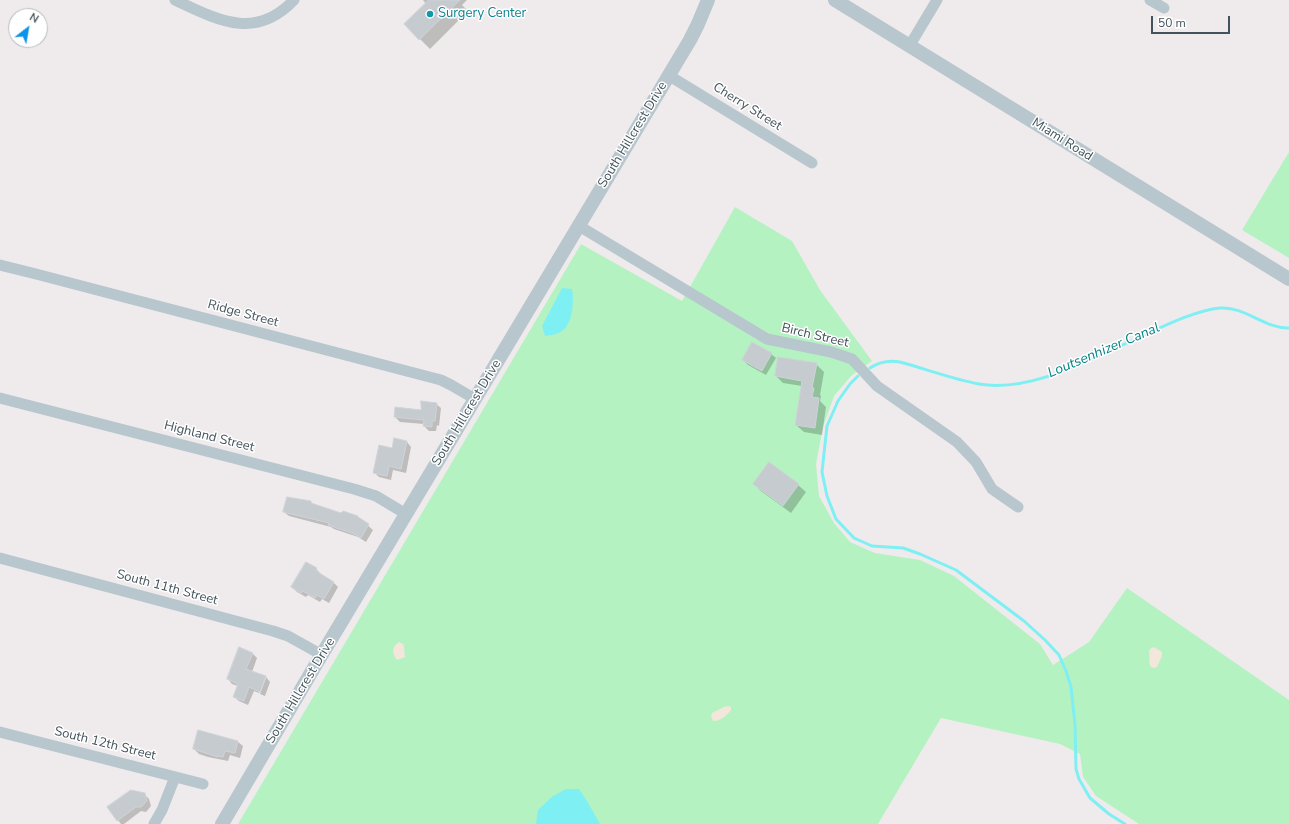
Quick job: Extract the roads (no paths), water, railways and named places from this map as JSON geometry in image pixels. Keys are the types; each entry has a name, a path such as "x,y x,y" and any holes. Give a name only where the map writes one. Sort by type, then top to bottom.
{"street":[{"path":"175,0 216,19 235,24 254,23 270,18 285,10 294,0"},
{"name":"South Hillcrest Drive","path":"222,824 696,29 708,0"},
{"name":"Miami Road","path":"835,0 1289,279"},
{"path":"910,45 937,0"},
{"path":"1150,0 1164,8"},
{"name":"Cherry Street","path":"668,75 812,163"},
{"name":"Birch Street","path":"579,226 767,339 831,352 852,359 877,386 957,442 976,462 992,489 1018,507"},
{"name":"Ridge Street","path":"0,265 441,380 475,399"},
{"name":"Highland Street","path":"0,398 354,489 376,496 406,514"},
{"name":"South 11th Street","path":"0,558 273,631 288,636 322,655"},
{"name":"South 12th Street","path":"0,732 203,784"},
{"path":"154,824 162,810 175,777"}],"water":[{"path":"562,288 572,289 572,314 566,327 562,331 554,335 545,336 542,326"},
{"path":"566,789 579,789 600,824 536,824 538,810 553,796"}],"waterway":[{"name":"Loutsenhizer Canal","path":"870,368 888,361 896,361 969,382 999,385 1040,379 1061,372 1179,320 1211,309 1229,308 1238,310 1263,322 1289,328"},
{"name":"Loutsenhizer Canal","path":"858,376 850,384 838,401 827,426 822,472 827,496 836,519 854,538 872,546 903,548 956,570 1024,621 1045,640 1059,655 1071,687 1075,725 1076,769 1079,779 1090,798 1109,814 1125,824"}],"place":[{"name":"Surgery Center","path":"430,14"}]}
